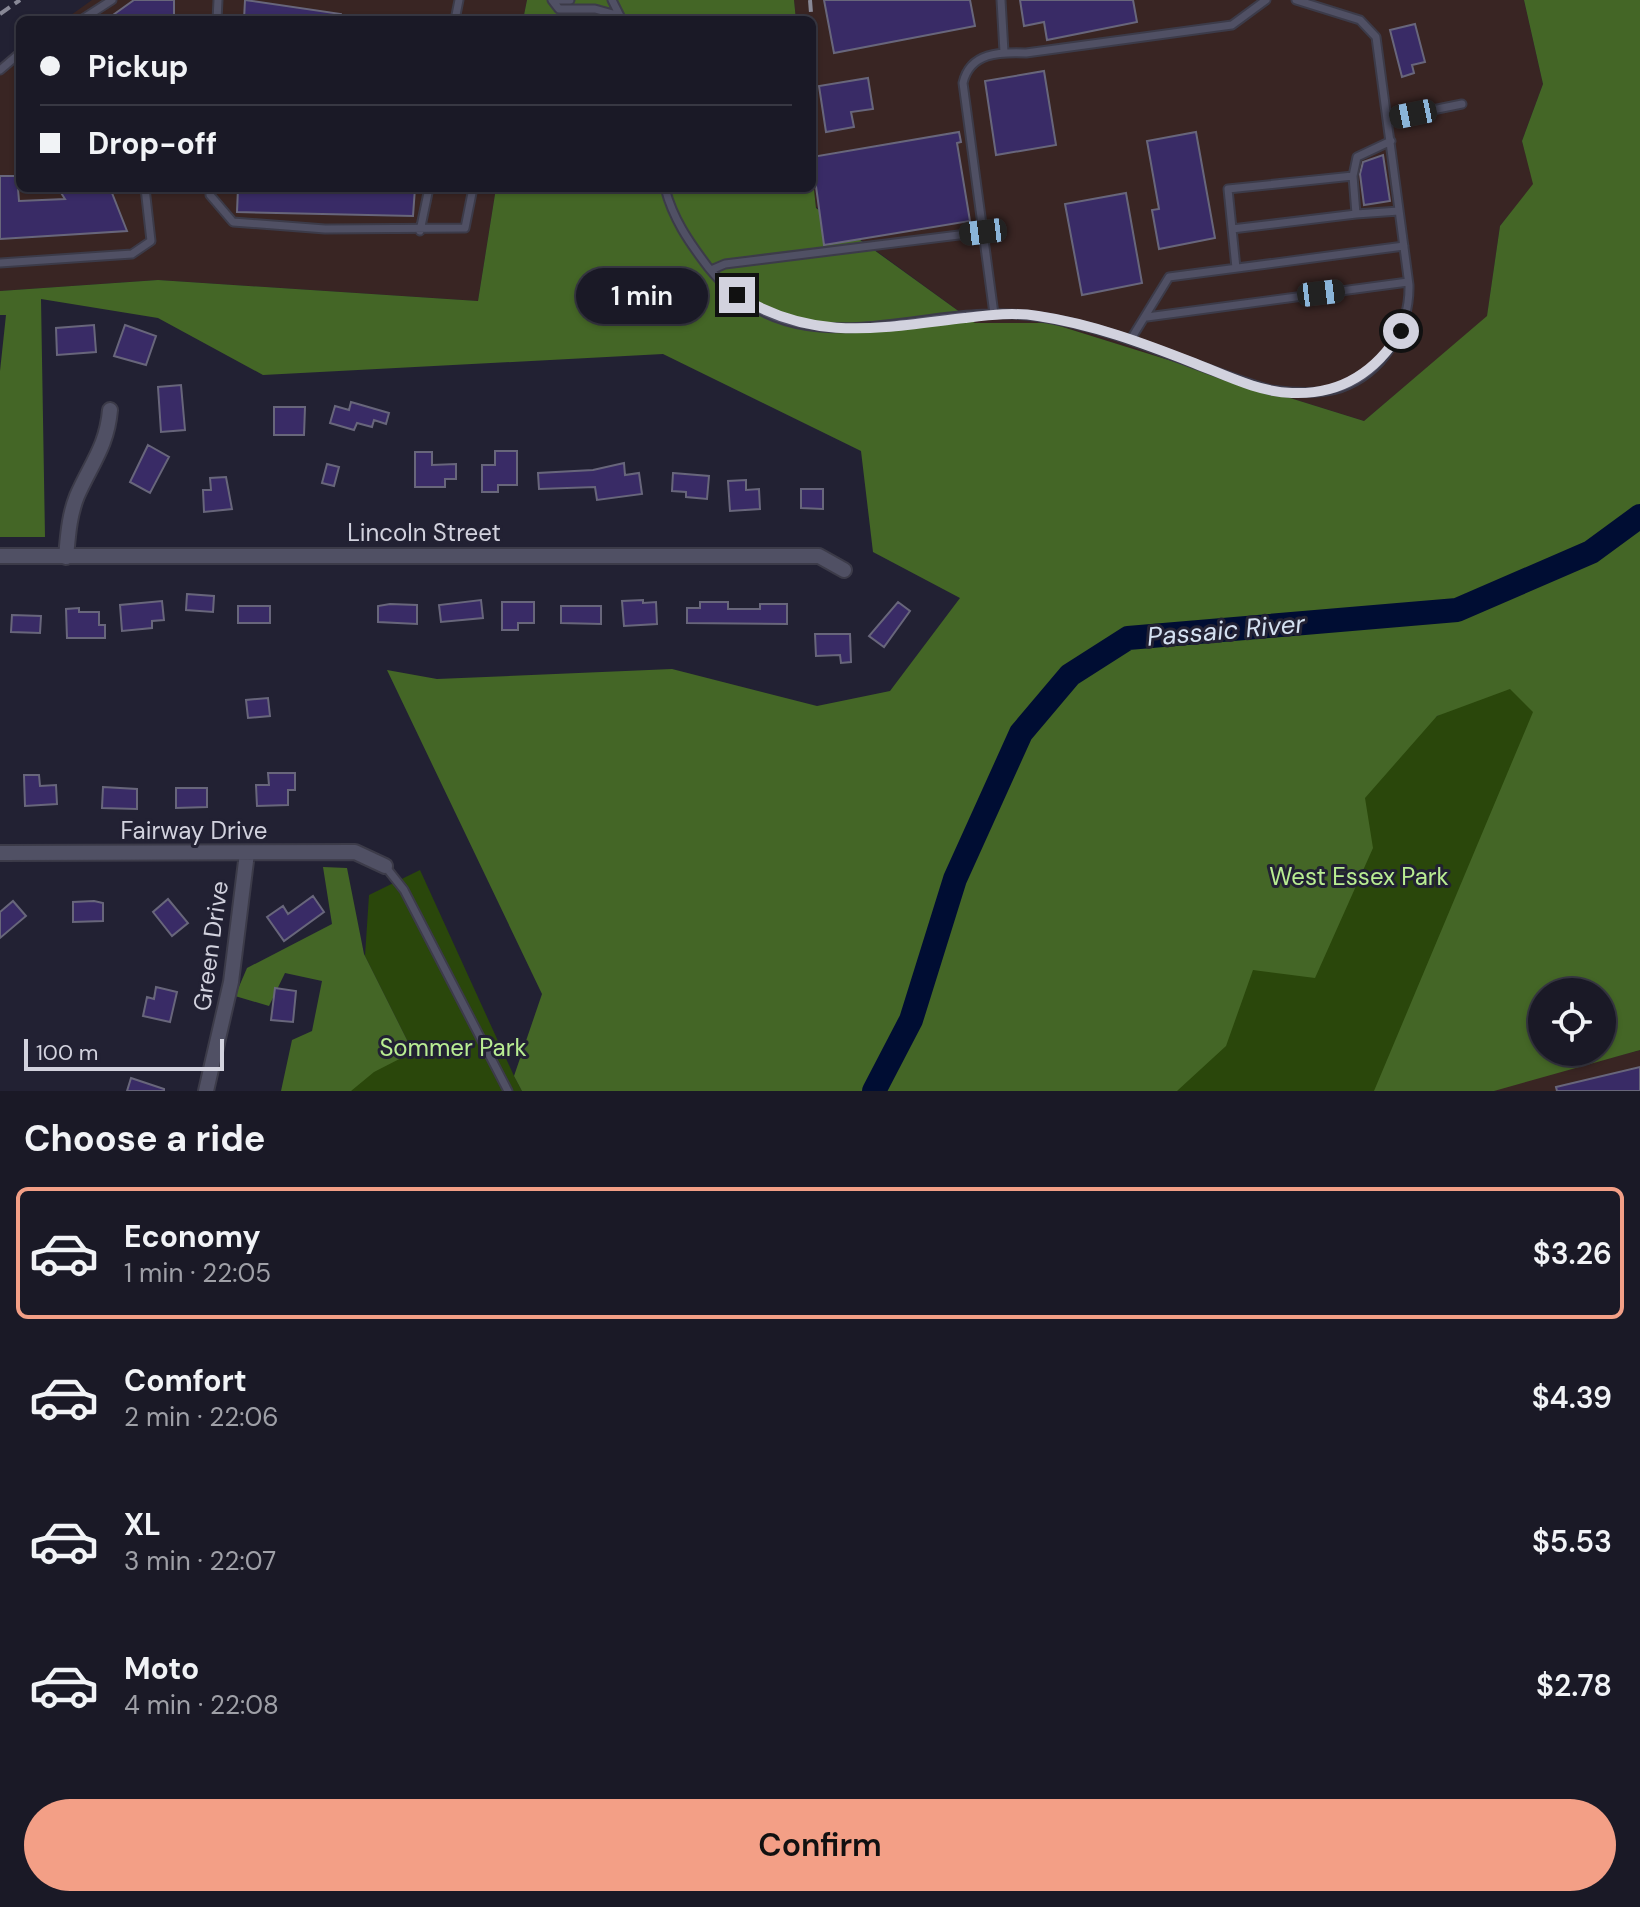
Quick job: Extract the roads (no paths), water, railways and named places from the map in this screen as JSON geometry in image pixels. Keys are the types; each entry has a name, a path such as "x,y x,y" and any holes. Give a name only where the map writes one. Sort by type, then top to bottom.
{"street":[{"path":"66,557 69,520 107,437 110,410"},
{"name":"Lincoln Street","path":"0,556 819,556 844,570"},
{"name":"Fairway Drive","path":"0,853 355,852 385,866"},
{"name":"Green Drive","path":"206,1091 231,982 247,853"}],"lane":[{"path":"89,16 112,0"},
{"path":"552,0 559,9 595,9 615,16"},
{"path":"560,0 570,0"},
{"path":"1001,0 1004,52"},
{"path":"994,314 963,83 965,73 981,57 1004,52 1026,53 1232,25 1266,0"},
{"path":"667,192 685,238 711,270 737,295 771,314 833,330 994,314 1038,316 1131,339 1271,390 1292,393 1340,388 1371,368 1395,341 1407,318 1408,282 1404,246 1379,45 1370,28 1360,20 1296,0"},
{"path":"0,70 16,56"},
{"path":"1388,119 1462,104"},
{"path":"1356,214 1353,176 1357,157 1391,141"},
{"path":"1236,268 1228,189 1353,176"},
{"path":"0,263 132,254 151,241 145,192"},
{"path":"210,192 233,222 325,229 420,231 465,228 472,192"},
{"path":"420,231 428,192"},
{"path":"1232,229 1399,211"},
{"path":"711,270 725,264 983,232"},
{"path":"1131,339 1169,277 1404,246"},
{"path":"1147,317 1408,282"},
{"path":"385,866 404,890 508,1091"}],"waterway":[{"name":"Passaic River","path":"874,1091 911,1020 955,879 1021,733 1070,675 1128,638 1457,610 1591,552 1640,516"}],"railway":[{"path":"0,14 20,0"},
{"path":"810,0 811,13"}],"park label":[{"name":"West Essex Park","path":"1359,877"},
{"name":"Sommer Park","path":"453,1048"}]}
